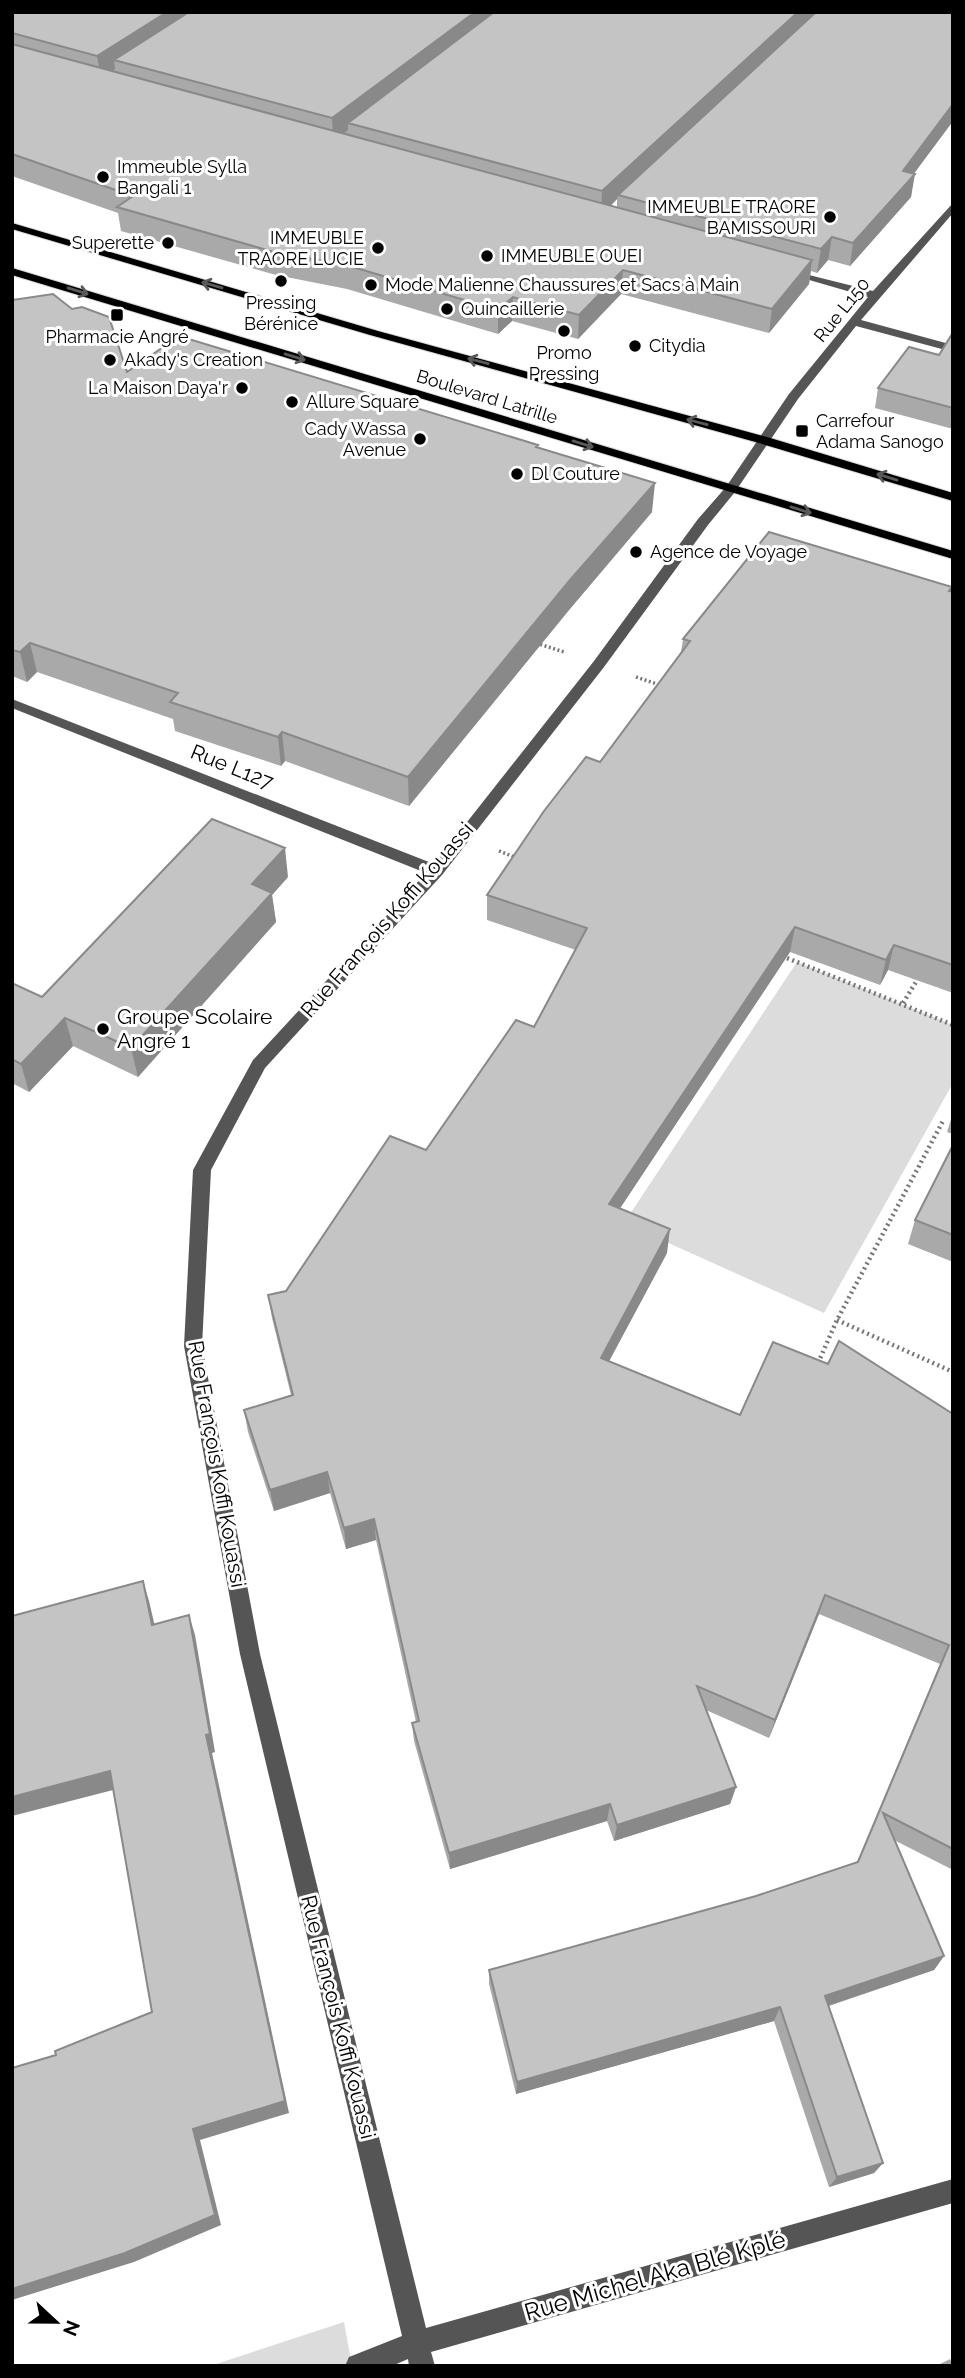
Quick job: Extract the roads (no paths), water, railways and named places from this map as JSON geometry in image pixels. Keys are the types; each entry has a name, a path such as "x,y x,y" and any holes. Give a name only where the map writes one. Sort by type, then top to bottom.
{"main road":[{"name":"Boulevard Latrille","path":"12,226 374,333 763,440 953,497"},
{"name":"Boulevard Latrille","path":"12,271 953,555"}],"street":[{"name":"Rue L150","path":"763,440 793,397 856,322 875,295 953,206"},
{"path":"772,266 875,295"},
{"path":"856,322 953,349"},
{"name":"Rue François Koffi Kouassi","path":"420,2355 250,1654 193,1346 202,1170 258,1064 436,871 599,664 703,522 731,489 763,440"},
{"name":"Rue L127","path":"12,703 436,871"},
{"name":"Rue Michel Aka Blé Kplé","path":"358,2366 420,2355 953,2191"}],"place":[{"name":"Immeuble Sylla Bangali 1","path":"103,177"},
{"name":"IMMEUBLE TRAORE BAMISSOURI","path":"830,217"},
{"name":"Superette","path":"168,243"},
{"name":"IMMEUBLE TRAORE LUCIE","path":"378,248"},
{"name":"IMMEUBLE OUEI","path":"487,256"},
{"name":"Pressing Bérénice","path":"281,281"},
{"name":"Mode Malienne Chaussures et Sacs à Main","path":"371,285"},
{"name":"Quincaillerie","path":"447,309"},
{"name":"Pharmacie Angré","path":"117,315"},
{"name":"Promo Pressing","path":"564,331"},
{"name":"Citydia","path":"635,346"},
{"name":"Akady's Creation","path":"110,360"},
{"name":"La Maison Daya'r","path":"242,388"},
{"name":"Allure Square","path":"292,402"},
{"name":"Carrefour Adama Sanogo","path":"802,431"},
{"name":"Cady Wassa Avenue","path":"420,439"},
{"name":"Dl Couture","path":"517,474"},
{"name":"Agence de Voyage","path":"636,552"},
{"name":"Groupe Scolaire Angré 1","path":"103,1029"}]}
